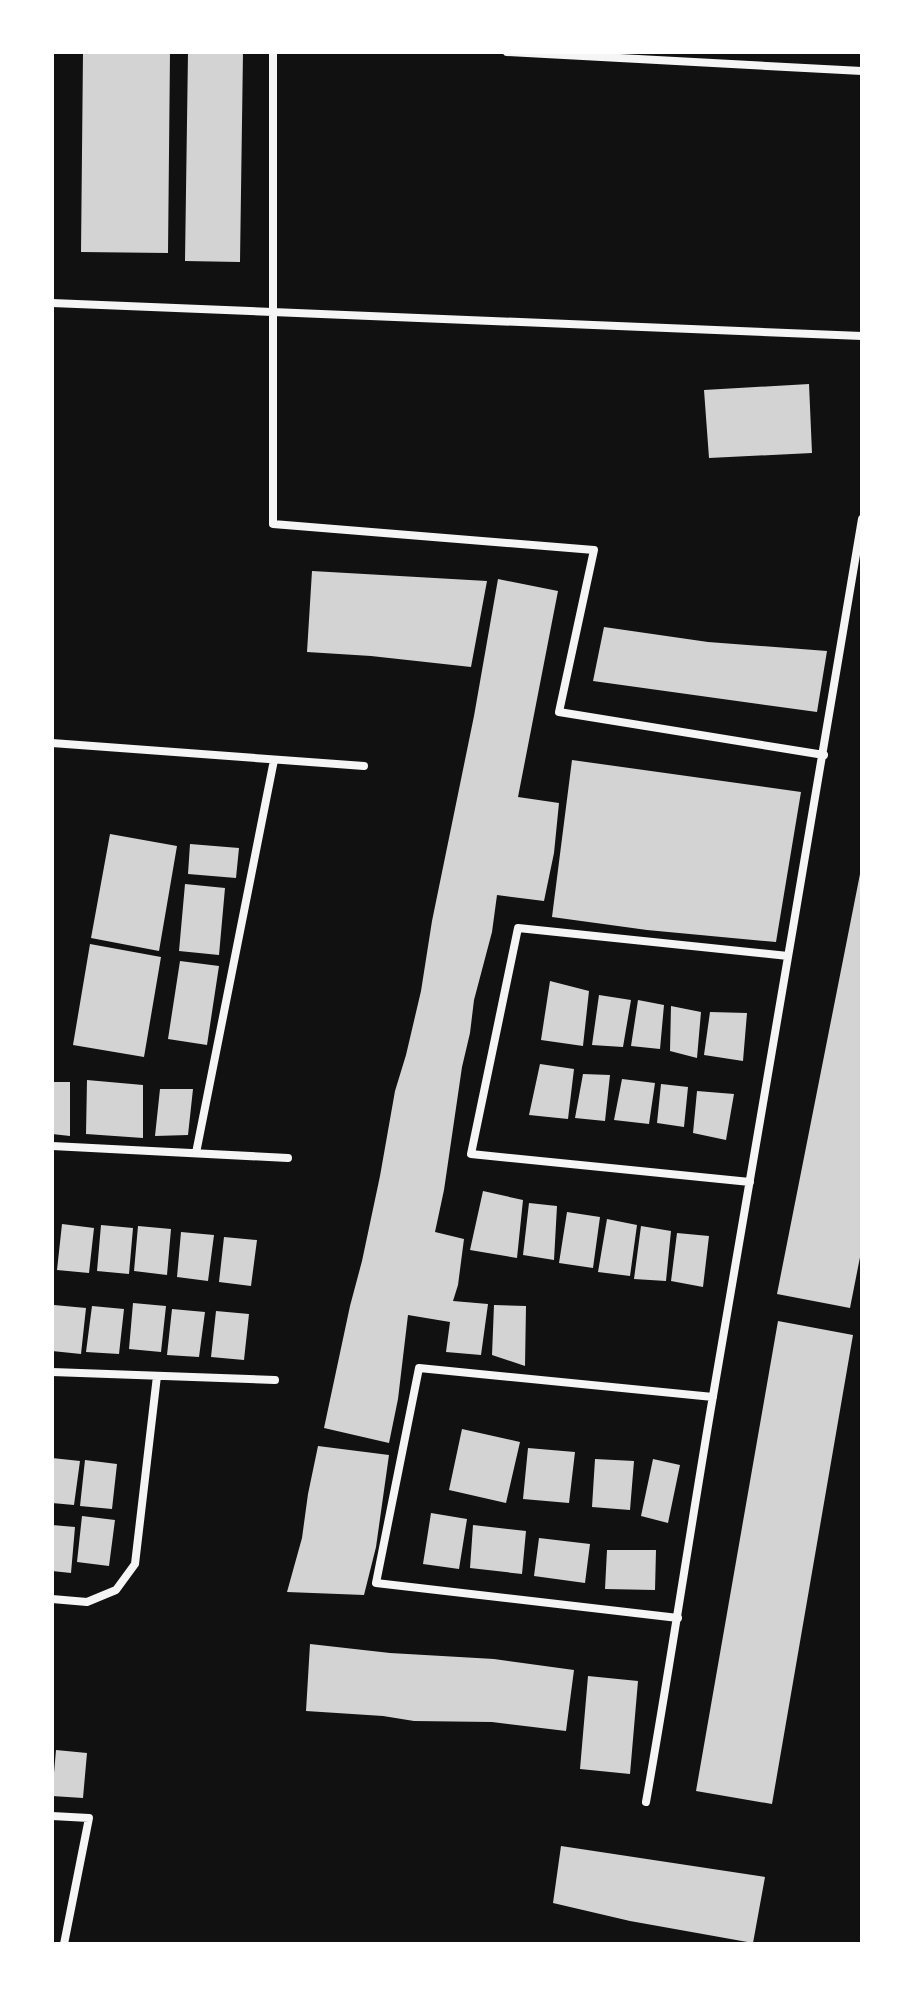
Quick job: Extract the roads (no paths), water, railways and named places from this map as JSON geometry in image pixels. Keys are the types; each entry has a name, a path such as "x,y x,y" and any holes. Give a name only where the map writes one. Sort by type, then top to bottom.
{"street":[{"path":"273,52 273,524 594,550 559,712 824,755"},
{"path":"507,52 862,71"},
{"path":"52,303 862,336"},
{"path":"646,1802 862,519"},
{"path":"52,743 364,766"},
{"path":"196,1153 274,760"},
{"path":"750,1182 471,1154 518,928 788,956"},
{"path":"52,1146 288,1158"},
{"path":"678,1618 376,1583 419,1368 713,1397"},
{"path":"52,1372 275,1380"},
{"path":"52,1599 87,1602 116,1590 135,1564 157,1376"},
{"path":"52,1816 89,1818 64,1944"}]}
